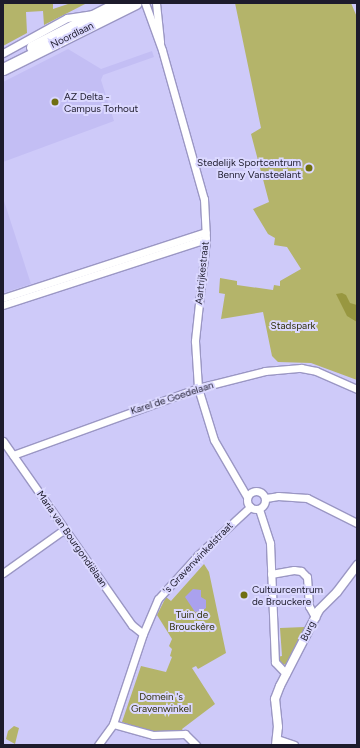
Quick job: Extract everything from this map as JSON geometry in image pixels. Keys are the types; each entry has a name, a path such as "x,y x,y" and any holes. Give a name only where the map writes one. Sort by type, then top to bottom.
{"main road":[{"name":"Noordlaan","path":"5,66 118,3"},
{"name":"Noordlaan","path":"5,66 136,3"}],"street":[{"name":"Aartrijkestraat","path":"145,3 160,44 204,199 206,236 195,341 198,388 214,440 247,496"},
{"name":"Aartrijkestraat","path":"156,3 160,44"},
{"name":"Noordlaan","path":"3,53 67,18 98,13"},
{"path":"3,76 5,66"},
{"path":"6,300 206,236"},
{"name":"Karel de Goedelaan","path":"13,455 198,388 265,371 301,368 357,389"},
{"name":"Maria van Bourgondiëlaan","path":"3,441 132,625 143,634"},
{"path":"259,509 250,507 247,496 251,491 257,490 266,498"},
{"path":"266,498 278,496 307,498 357,523"},
{"path":"259,509 264,504 266,498"},
{"name":"'s Gravenwinkelstraat","path":"98,745 113,724 143,634 158,599 172,582 250,507"},
{"path":"259,509 270,543 273,628 276,662 286,674"},
{"path":"3,573 65,529"},
{"path":"315,617 357,565"},
{"name":"Burg","path":"271,574 294,570 301,571 307,577 309,606 315,617 275,699 277,742"},
{"path":"113,724 153,735 185,734 196,745"},
{"path":"277,742 294,745"}],"shaded area":[{"name":"AZ Delta - Campus Torhout","path":"68,49 101,69 152,51 154,57 103,75 101,80 114,121 3,162 3,82"},
{"path":"3,198 31,284 3,293"},
{"path":"342,293 346,295 350,303 357,305 357,322 347,316 336,294"},
{"path":"193,589 201,590 201,597 206,600 206,608 202,611 195,612 185,597"}],"green space":[{"path":"3,3 53,3 53,9 71,3 87,3 44,25 43,11 26,12 27,33 3,46"},
{"name":"Stedelijk Sportcentrum Benny Vansteelant","path":"235,3 351,3 357,17 357,380 311,363 278,362 272,356 263,312 221,319 225,294 219,293 220,278 237,281 237,285 273,290 274,285 280,286 280,281 301,269 287,247 274,245 275,238 268,234 253,209 269,202 251,134 261,128"},
{"path":"204,564 209,572 226,653 198,669 196,666 192,668 215,704 182,729 184,732 152,732 122,722 141,666 166,672 172,657 170,656 172,649 169,646 172,639 157,615 166,597 171,601"},
{"path":"305,627 289,663 283,665 277,657 282,656 280,628"},
{"path":"14,726 19,728 15,744 6,739 8,731"}],"place":[{"name":"AZ Delta - Campus Torhout","path":"55,102"},
{"name":"Stedelijk Sportcentrum Benny Vansteelant","path":"309,168"},
{"name":"Cultuurcentrum de Brouckere","path":"244,595"}],"park label":[{"name":"Stadspark","path":"293,326"},
{"name":"Tuin de Brouckère","path":"192,620"},
{"name":"Domein 's Gravenwinkel","path":"161,702"}]}
